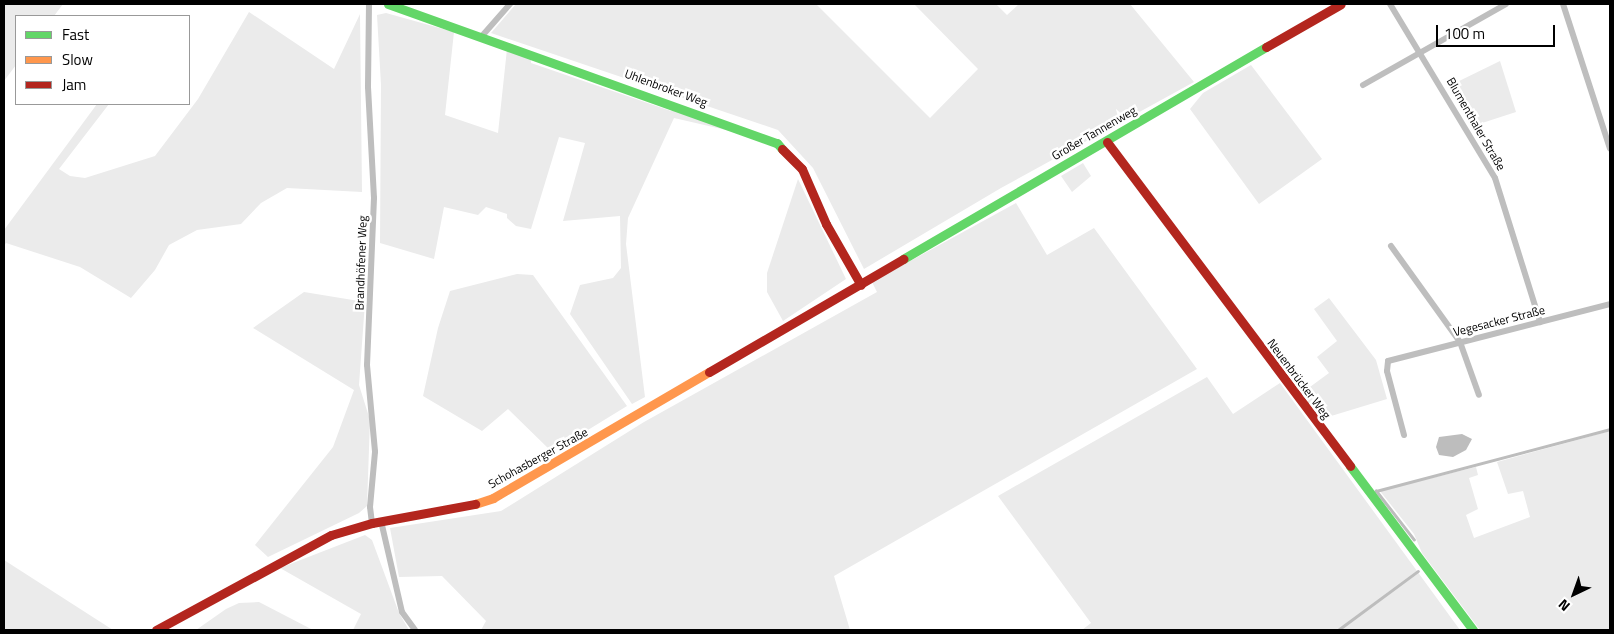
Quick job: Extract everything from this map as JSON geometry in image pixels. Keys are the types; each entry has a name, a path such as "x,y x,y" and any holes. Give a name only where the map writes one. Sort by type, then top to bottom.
{"street":[{"name":"Brandhöfener Weg","path":"369,4 368,87 374,198 367,365 375,452 370,507 377,522 402,612 415,630"},
{"name":"Uhlenbroker Weg","path":"388,4 777,143 802,169 826,224 860,286"},
{"path":"482,36 510,4"},
{"name":"Großer Tannenweg","path":"860,286 1341,4"},
{"name":"Blumenthaler Straße","path":"1390,4 1495,178 1540,322"},
{"path":"1363,85 1506,4"},
{"path":"1563,4 1610,144"},
{"name":"Neuenbrücker Weg","path":"1107,142 1474,630"},
{"path":"1390,246 1460,342 1479,395"},
{"name":"Schohasberger Straße","path":"156,630 300,550 331,535 377,522 464,508 493,498 860,286"},
{"name":"Vegesacker Straße","path":"1404,435 1386,371 1388,361 1610,304"}],"shaded area":[{"path":"4,4 63,4 55,15 15,15 15,66 4,81"},
{"path":"516,4 816,4 930,118 978,69 914,4 996,4 1007,15 1019,4 1130,4 1194,82 1001,188 864,269 813,168 778,130 491,33"},
{"path":"249,12 334,69 360,14 362,192 287,188 261,203 241,224 197,230 169,245 155,270 131,298 80,267 6,243 4,246 4,230 96,105 108,105 59,169 70,176 85,178 155,156 198,99"},
{"path":"386,13 454,32 445,115 498,133 507,49 531,58 531,63 671,111 678,107 748,135 674,118 628,218 626,244 645,397 632,404 570,314 580,285 613,278 621,268 620,216 563,221 585,143 559,137 531,229 516,226 507,218 507,214 486,207 478,215 444,207 434,259 380,243 381,85 377,15"},
{"path":"1500,61 1516,112 1479,124 1453,84"},
{"path":"1251,65 1322,159 1259,204 1190,109 1203,93"},
{"path":"1083,163 1091,176 1072,192 1061,176"},
{"path":"798,179 846,279 783,321 767,292 767,273"},
{"path":"1016,203 1047,255 1094,228 1197,369 834,576 850,630 481,630 486,621 442,576 399,577 390,528 501,511 644,422 877,292 872,282"},
{"path":"517,274 533,275 627,406 552,452 508,409 482,431 423,396 438,328 450,291"},
{"path":"304,292 365,302 359,385 370,420 367,506 359,513 268,557 255,545 333,447 354,390 253,328"},
{"path":"1329,298 1376,360 1387,399 1318,420 1299,395 1329,373 1317,357 1337,341 1314,309"},
{"path":"1207,377 1233,414 1280,383 1460,630 1082,630 1091,623 998,496"},
{"path":"1610,431 1610,630 1480,630 1422,553 1414,534 1380,491 1476,467 1478,475 1469,478 1478,509 1466,515 1474,538 1530,517 1523,491 1508,494 1497,462"},
{"path":"1462,434 1472,439 1466,450 1453,457 1439,455 1436,447 1439,437"},
{"path":"365,535 372,540 399,613 409,630 353,630 361,614 280,568"},
{"path":"4,560 113,630 4,630"},
{"path":"259,602 313,630 196,630 226,609 239,603"}],"waterway":[{"path":"1414,540 1376,491 1610,429"},
{"path":"1338,630 1418,571"}],"traffic: fast":[{"path":"388,4 777,143 782,149"},
{"path":"903,259 1266,47"},
{"path":"1350,466 1473,630"}],"traffic: slow":[{"path":"475,504 493,498 709,372"}],"traffic: jam":[{"path":"1266,47 1341,4"},
{"path":"1107,142 1350,466"},
{"path":"782,149 802,169 826,224 861,285"},
{"path":"709,372 903,259"},
{"path":"156,630 331,535 372,523 475,504"}]}
